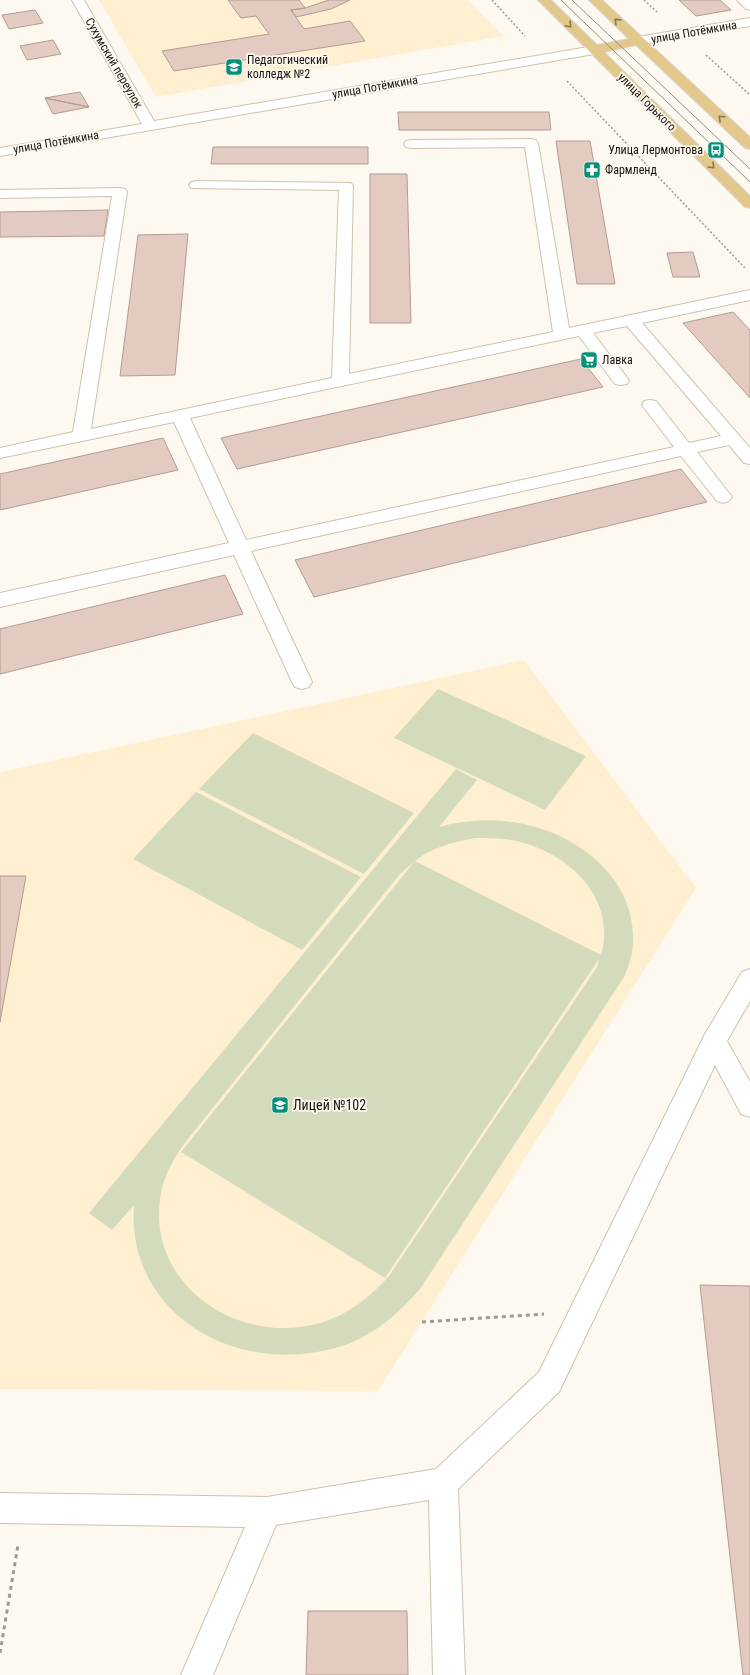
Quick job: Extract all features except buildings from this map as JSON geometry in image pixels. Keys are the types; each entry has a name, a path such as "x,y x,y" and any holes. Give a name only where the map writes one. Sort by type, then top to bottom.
{"main road":[{"name":"улица Горького","path":"544,0 750,204"},
{"path":"596,0 750,145"},
{"name":"улица Потёмкина","path":"594,50 638,41"}],"street":[{"name":"Сухумский переулок","path":"78,0 150,126"},
{"path":"743,0 750,6"},
{"name":"улица Потёмкина","path":"638,41 750,22"},
{"name":"улица Потёмкина","path":"0,152 594,50"},
{"path":"410,144 531,143 562,335"},
{"path":"196,185 346,186 340,381"},
{"path":"0,194 120,192 81,436"},
{"path":"0,453 750,295"},
{"path":"631,320 750,459"},
{"path":"582,330 621,380"},
{"path":"650,405 722,497"},
{"path":"180,415 302,682"},
{"path":"0,600 733,439"},
{"path":"12,1508 267,1512 443,1483 549,1382 714,1042 750,979"},
{"path":"714,1042 750,1106"},
{"path":"443,1483 449,1675"},
{"path":"197,1675 267,1512"}],"path":[{"path":"492,0 528,38"},
{"path":"568,81 750,273"},
{"path":"422,1322 583,1311"},
{"path":"0,1653 12,1508"}],"shaded area":[{"name":"Педагогический колледж №2","path":"99,0 468,0 503,36 156,97"},
{"name":"Лицей №102","path":"524,660 696,888 378,1391 0,1389 0,772"}],"green space":[{"path":"438,689 586,756 545,810 394,738"},
{"path":"253,733 414,813 364,874 199,789"},
{"path":"456,769 477,780 439,827 463,822 488,820 512,822 536,827 559,835 580,847 599,862 615,881 629,910 633,934 632,951 624,977 420,1289 392,1317 360,1339 335,1348 298,1354 261,1353 226,1344 195,1328 168,1306 148,1278 136,1244 134,1205 112,1230 89,1213","holes":["475,838 507,839 532,845 551,854 568,865 583,879 594,895 602,914 604,934 601,955 415,861 429,852 451,843","414,862 181,1152 385,1278 599,959 597,967 389,1276 374,1291 349,1310 330,1320 320,1323 289,1328 258,1325 229,1316 203,1301 182,1280 167,1255 160,1225 161,1193 165,1178 175,1158 188,1139 400,874"]},
{"path":"196,792 361,877 302,950 133,859"}],"tram line":[{"path":"561,0 750,182"},
{"path":"572,0 750,169"}],"place":[{"name":"Педагогический колледж №2","path":"234,67"},
{"name":"Улица Лермонтова","path":"716,150"},
{"name":"Фармленд","path":"592,170"},
{"name":"Лавка","path":"589,360"},
{"name":"Лицей №102","path":"280,1105"}]}
